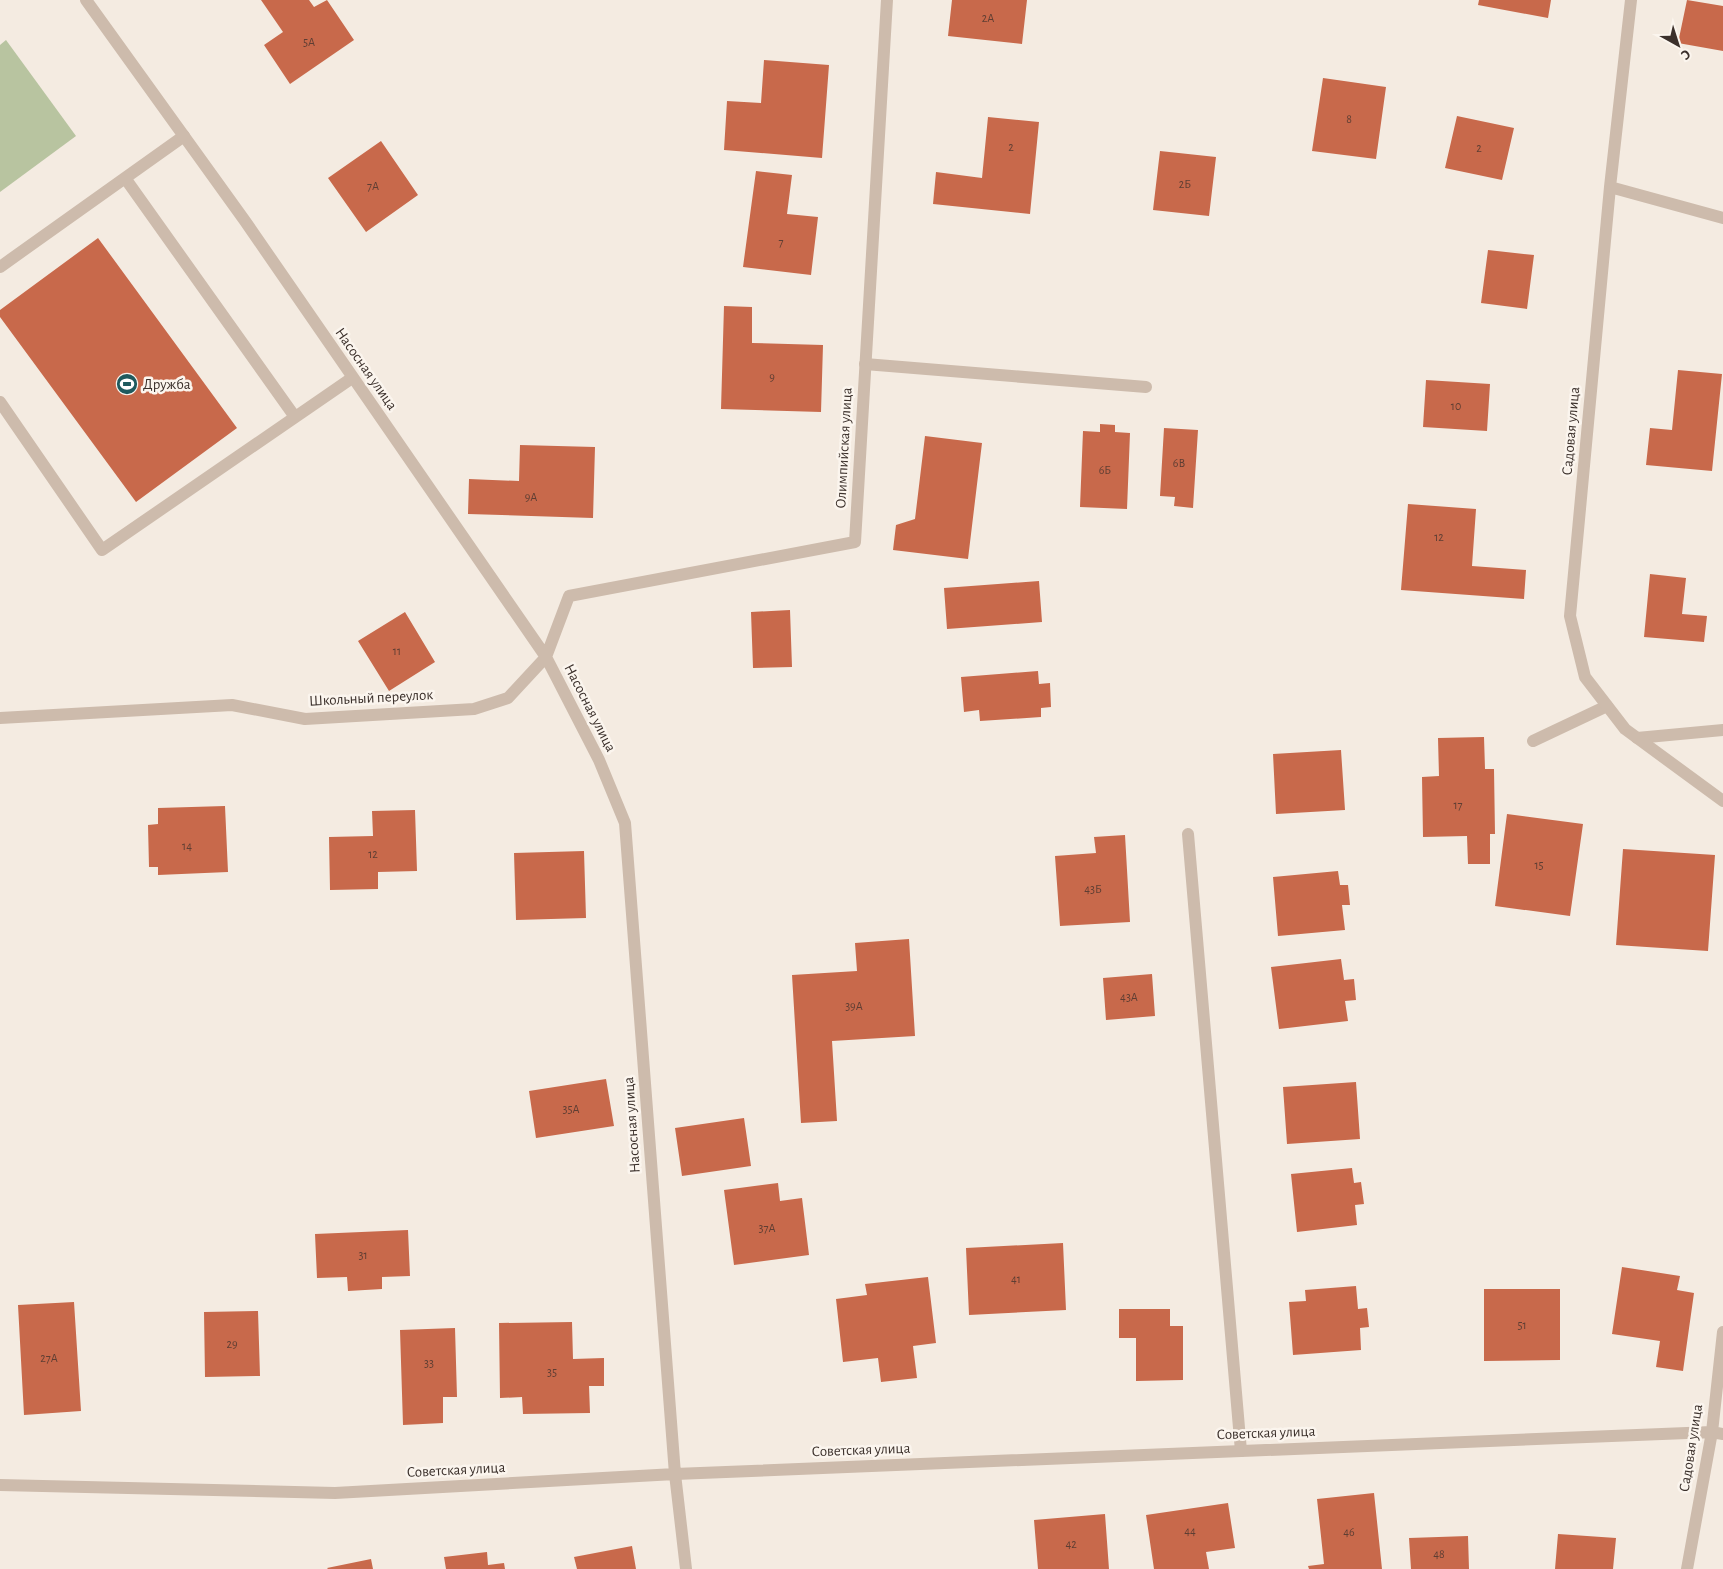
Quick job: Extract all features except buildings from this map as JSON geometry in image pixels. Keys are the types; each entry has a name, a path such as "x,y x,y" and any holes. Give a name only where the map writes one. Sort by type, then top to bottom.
{"street":[{"name":"Насосная улица","path":"86,0 245,221 546,657 599,760 625,823 674,1474 686,1569"},
{"name":"Олимпийская улица","path":"546,657 569,596 855,542 887,0"},
{"name":"Садовая улица","path":"1631,0 1610,187 1570,616 1585,677 1625,729 1723,801"},
{"path":"0,267 184,136"},
{"path":"125,178 295,417"},
{"path":"1610,187 1723,218"},
{"path":"865,364 1146,387"},
{"path":"0,402 102,550 352,378"},
{"name":"Школьный переулок","path":"0,718 232,705 305,719 474,709 508,698 546,657"},
{"path":"1533,741 1607,706"},
{"path":"1637,738 1723,730"},
{"path":"1188,834 1241,1451"},
{"name":"Садовая улица","path":"1687,1569 1718,1433 1723,1332"},
{"name":"Советская улица","path":"0,1485 335,1493 674,1474 1718,1433"}],"green space":[{"path":"6,40 76,136 0,192 0,45"}],"place":[{"name":"Дружба","path":"127,384"}]}
